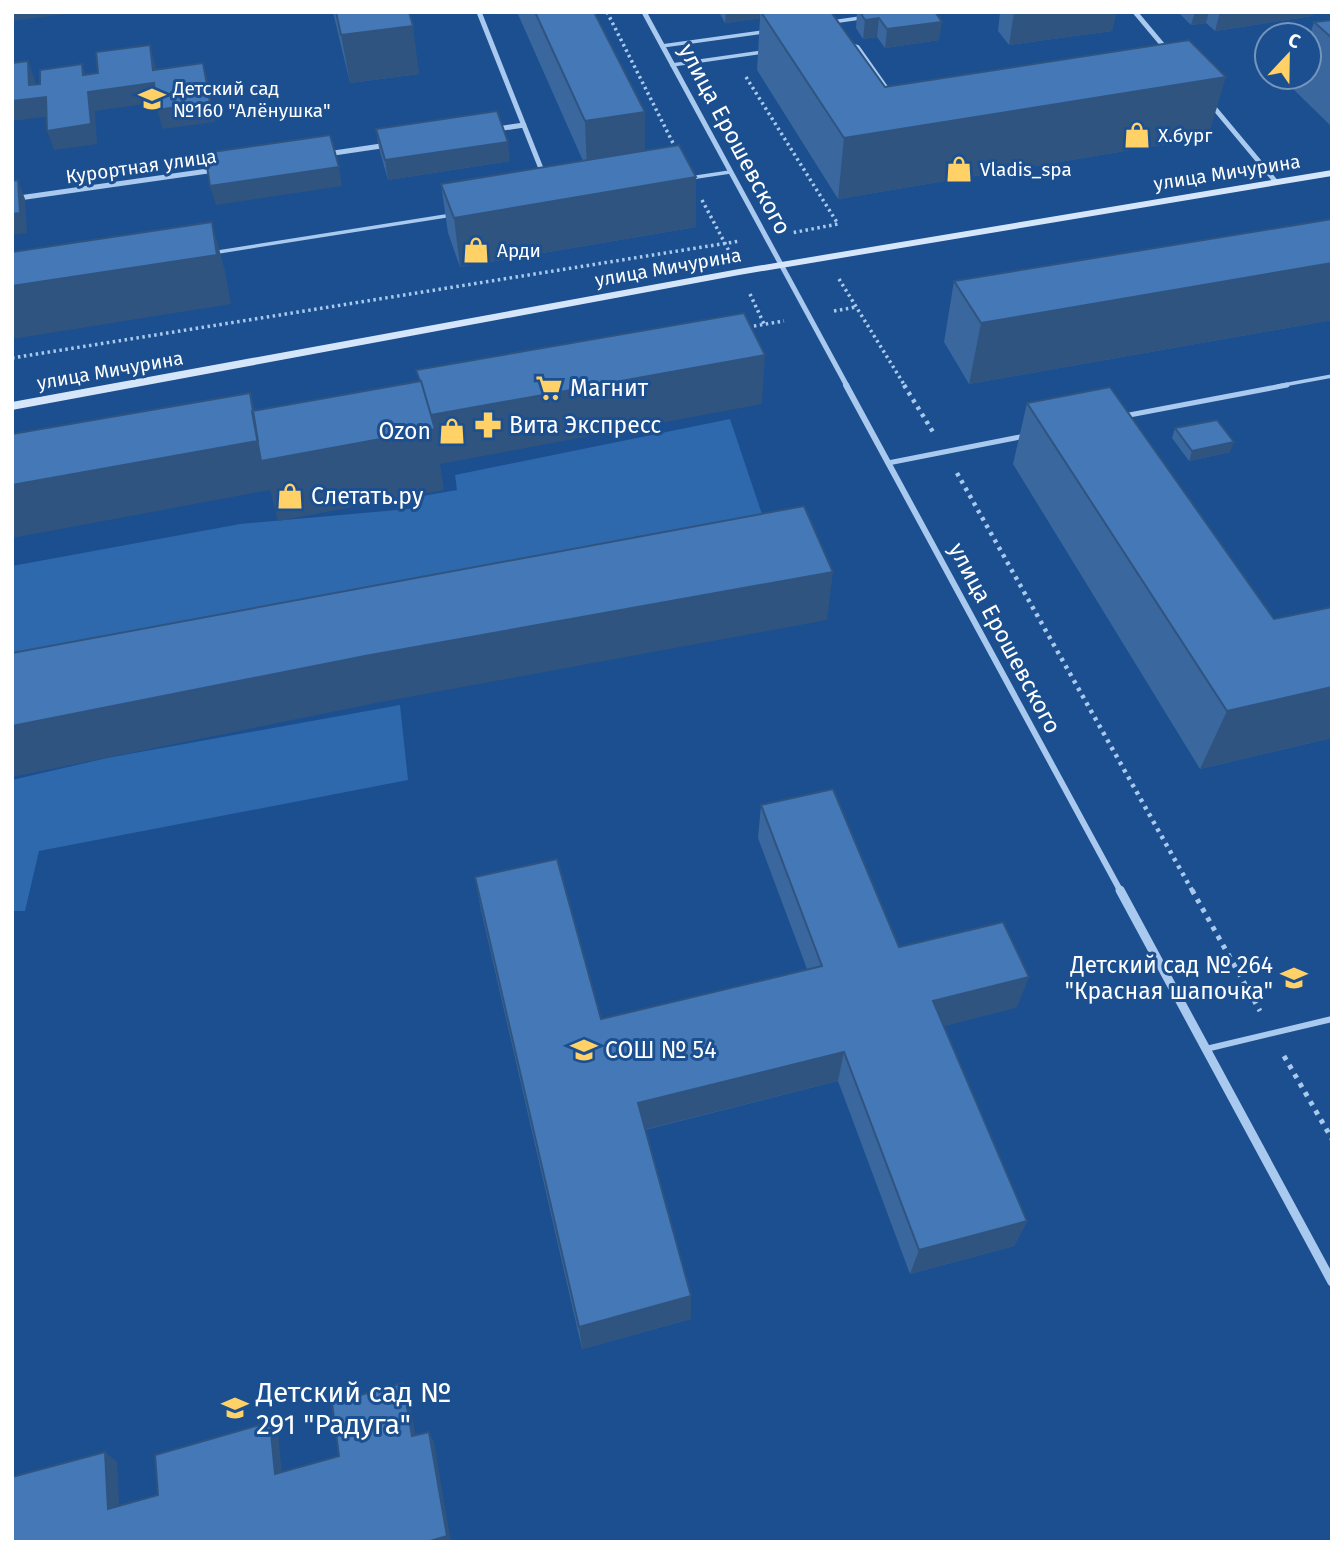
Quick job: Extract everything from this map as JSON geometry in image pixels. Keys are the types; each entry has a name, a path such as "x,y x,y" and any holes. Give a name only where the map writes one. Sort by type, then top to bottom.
{"main road":[{"name":"улица Мичурина","path":"12,405 780,264 1332,173"}],"street":[{"path":"480,12 548,187"},
{"name":"улица Ерошевского","path":"644,12 1332,1282"},
{"path":"1135,12 1170,55"},
{"path":"1205,97 1276,182"},
{"path":"496,130 524,125"},
{"path":"317,155 400,143"},
{"name":"Курортная улица","path":"12,199 220,169"}],"lane":[{"path":"830,22 871,16"},
{"path":"662,46 776,30"},
{"path":"849,44 858,47 893,97"},
{"path":"672,65 773,50"},
{"path":"679,180 730,172"},
{"path":"200,255 457,215"},
{"path":"1117,418 1332,376"},
{"path":"888,463 1037,433"},
{"path":"1206,1049 1332,1019"}],"path":[{"path":"607,12 724,243"},
{"path":"12,358 838,224 733,56"},
{"path":"809,230 944,451 1332,1139"},
{"path":"737,329 808,316"}],"shaded area":[{"path":"730,419 767,529 12,678 12,566 240,524 419,508 417,497 457,490 455,475"},
{"path":"400,705 408,780 39,851 25,911 12,911 12,780 107,758"}],"building":[{"path":"336,12 409,12 413,26 341,35"},
{"path":"535,12 594,12 645,112 585,121"},
{"path":"761,12 831,12 885,87 1189,40 1226,77 844,138"},
{"path":"860,12 935,12 942,22 887,29 879,18 865,20"},
{"path":"1332,20 1332,38 1323,30 1323,21"},
{"path":"150,45 153,70 203,63 210,102 157,110 154,83 88,92 91,124 47,131 46,97 12,101 12,63 28,61 29,85 40,84 40,70 82,64 83,75 98,73 96,52"},
{"path":"497,111 508,142 385,160 376,129"},
{"path":"330,135 339,167 210,186 205,153"},
{"path":"679,145 696,177 454,218 441,184"},
{"path":"18,180 20,213 12,214 12,181"},
{"path":"1332,219 1332,263 981,323 954,281"},
{"path":"212,222 217,255 12,286 12,252"},
{"path":"744,313 765,355 431,415 416,370"},
{"path":"421,381 435,429 261,461 252,411"},
{"path":"1110,387 1274,619 1332,607 1332,687 1227,711 1027,403"},
{"path":"250,393 258,441 12,485 12,434"},
{"path":"1217,420 1234,442 1192,451 1175,428"},
{"path":"804,506 833,572 365,656 12,726 12,653"},
{"path":"833,789 899,947 1003,922 1029,977 933,1001 1027,1221 919,1250 844,1052 638,1103 691,1296 579,1327 475,877 557,859 601,1019 822,966 761,805"},
{"path":"403,1383 412,1436 429,1432 447,1536 427,1542 12,1542 12,1477 105,1452 108,1509 158,1495 155,1455 270,1422 275,1474 339,1456 332,1403"}],"place":[{"name":"Детский сад №160 \"Алёнушка\"","path":"152,99"},
{"name":"Х.бург","path":"1137,135"},
{"name":"Vladis_spa","path":"959,169"},
{"name":"Арди","path":"476,250"},
{"name":"Магнит","path":"549,388"},
{"name":"Вита Экспресс","path":"488,425"},
{"name":"Ozon","path":"452,431"},
{"name":"Слетать.ру","path":"290,496"},
{"name":"Детский сад № 264 \"Красная шапочка\"","path":"1294,978"},
{"name":"СОШ № 54","path":"584,1050"},
{"name":"Детский сад № 291 \"Радуга\"","path":"235,1408"}]}
